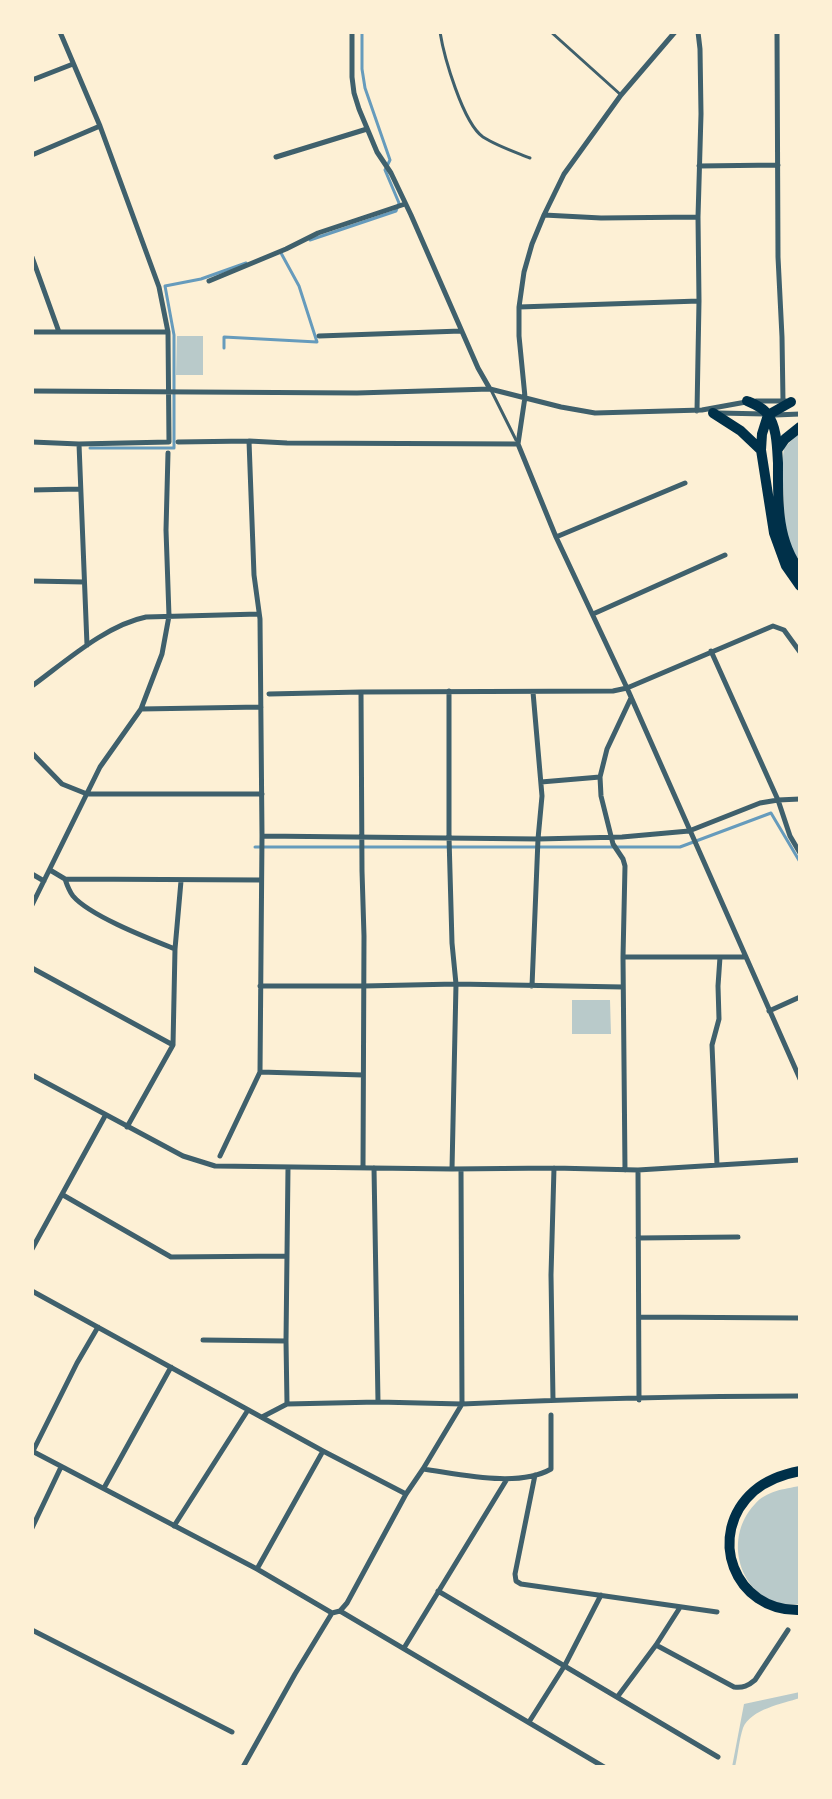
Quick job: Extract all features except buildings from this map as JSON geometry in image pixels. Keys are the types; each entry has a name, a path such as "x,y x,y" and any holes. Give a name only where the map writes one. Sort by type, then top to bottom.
{"highway":[{"path":"747,401 768,415 778,449 783,536 800,570"},
{"path":"787,402 768,415 761,450 776,542 786,566 800,586"},
{"path":"704,411 741,431 761,450"},
{"path":"778,449 800,427"},
{"path":"800,1471 767,1482 748,1496 733,1523 730,1548 734,1568 752,1595 775,1607 800,1610"}],"street":[{"path":"32,442 169,442 168,332 159,287 100,126 60,32"},
{"path":"352,32 354,93 367,129 490,389"},
{"path":"675,32 621,95 564,174 532,244 519,307 525,397 518,444 556,537 627,688 800,1079"},
{"path":"698,32 701,114 699,301 704,411"},
{"path":"704,411 747,401 787,402 778,257 777,32"},
{"path":"32,80 73,64"},
{"path":"32,155 100,126"},
{"path":"276,157 367,129"},
{"path":"699,166 778,165"},
{"path":"209,281 318,233 405,204"},
{"path":"544,215 698,217"},
{"path":"32,257 59,332"},
{"path":"519,307 699,301"},
{"path":"319,336 461,331"},
{"path":"32,332 168,332"},
{"path":"32,391 357,393 490,389 595,413 704,411 800,414"},
{"path":"220,1156 260,1072 260,619 254,575 249,441"},
{"path":"178,442 518,444"},
{"path":"79,444 87,646"},
{"path":"32,905 105,760 141,709 162,654 169,616 166,530 168,453"},
{"path":"556,537 685,483"},
{"path":"32,490 80,489"},
{"path":"593,614 725,555"},
{"path":"32,581 84,582"},
{"path":"32,686 87,646 132,620 259,614"},
{"path":"269,694 598,692 627,688 773,626 784,630 800,652"},
{"path":"711,651 800,853"},
{"path":"449,691 449,837 456,984 452,1169"},
{"path":"532,986 542,796 533,691"},
{"path":"361,692 363,1168"},
{"path":"625,1170 625,866 613,844 601,796 600,777 607,749 631,698"},
{"path":"141,709 261,707"},
{"path":"32,753 62,784 87,794 262,794"},
{"path":"541,782 600,777"},
{"path":"262,836 612,837 689,831 760,803 800,799"},
{"path":"50,870 65,879 261,880"},
{"path":"32,874 44,881"},
{"path":"65,879 72,895 80,902 126,928 175,949"},
{"path":"127,1127 173,1045 175,949 181,881"},
{"path":"623,957 745,957"},
{"path":"717,1165 712,1045 719,1019 720,957"},
{"path":"32,968 173,1045"},
{"path":"260,986 456,984 623,987"},
{"path":"769,1011 800,997"},
{"path":"260,1072 363,1075"},
{"path":"32,1075 183,1156 215,1166 638,1170 800,1160"},
{"path":"32,1249 105,1116"},
{"path":"287,1404 288,1168"},
{"path":"374,1168 378,1402"},
{"path":"553,1400 551,1275 554,1168"},
{"path":"98,1327 32,1451 257,1569 332,1613 340,1611 406,1494 462,1404 461,1169"},
{"path":"638,1170 639,1400"},
{"path":"63,1195 171,1257 287,1256"},
{"path":"638,1238 738,1237"},
{"path":"32,1291 406,1494"},
{"path":"639,1317 800,1318"},
{"path":"203,1340 286,1341"},
{"path":"104,1488 171,1367"},
{"path":"262,1417 287,1404 462,1404 639,1400 683,1396 800,1396"},
{"path":"174,1526 248,1410"},
{"path":"423,1469 507,1479 551,1469 551,1415"},
{"path":"257,1569 323,1451"},
{"path":"32,1528 61,1467"},
{"path":"535,1475 516,1581 717,1612"},
{"path":"404,1648 507,1479"},
{"path":"438,1591 718,1757"},
{"path":"529,1722 565,1665 601,1595"},
{"path":"618,1696 680,1608"},
{"path":"340,1611 604,1767"},
{"path":"243,1767 332,1613"},
{"path":"32,1630 232,1732"},
{"path":"656,1645 741,1688 755,1680 788,1630"}],"lane":[{"path":"440,32 449,70 475,129 484,137 530,158"},
{"path":"551,32 621,95"},
{"path":"490,389 518,444"}],"shaded area":[{"path":"177,336 203,336 203,375 176,375"},
{"path":"800,432 800,561 791,549 785,528 782,464 784,448"},
{"path":"572,1000 610,1000 611,1034 572,1034"},
{"path":"800,1486 800,1604 781,1603 765,1597 752,1586 738,1555 739,1537 744,1520 759,1500 776,1491"},
{"path":"800,1692 800,1698 768,1708 747,1722 735,1767 732,1767 744,1704"}],"waterway":[{"path":"310,240 396,211 399,203 385,170 390,160 365,88 362,32"},
{"path":"224,348 224,337 317,342 299,286 281,253"},
{"path":"90,448 174,448 174,335 165,286 201,279 246,263"},
{"path":"255,847 680,847 771,813 800,862"}]}
